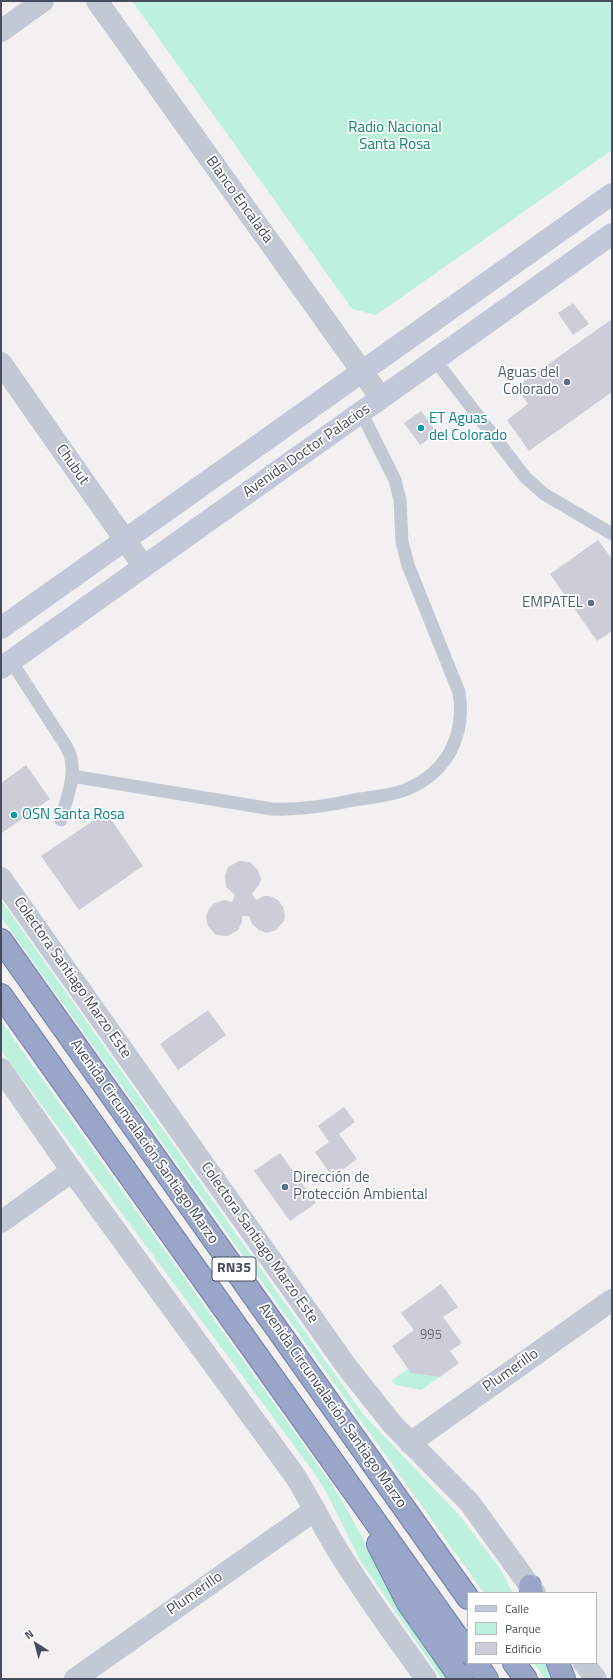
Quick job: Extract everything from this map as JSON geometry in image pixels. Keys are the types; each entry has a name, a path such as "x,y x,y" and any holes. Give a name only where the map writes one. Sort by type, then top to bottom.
{"highway":[{"name":"Avenida Circunvalación Santiago Marzo","path":"1,940 467,1597"},
{"name":"Avenida Circunvalación Santiago Marzo","path":"1,995 467,1651"},
{"path":"350,1487 408,1603 460,1679"},
{"path":"477,1664 487,1679"},
{"path":"515,1664 526,1679"},
{"path":"558,1664 564,1679"}],"main road":[{"path":"1,628 612,194"},
{"name":"Avenida Doctor Palacios","path":"6,664 612,234"}],"street":[{"path":"1,30 43,1"},
{"name":"Blanco Encalada","path":"97,1 381,398"},
{"name":"Chubut","path":"1,362 144,567"},
{"name":"Colectora Santiago Marzo Este","path":"1,878 347,1367 377,1406 410,1443 469,1502 532,1591"},
{"path":"1,1069 72,1171 293,1473 345,1563 426,1679"},
{"path":"1,1222 72,1171"},
{"name":"Plumerillo","path":"410,1443 612,1300"},
{"name":"Plumerillo","path":"75,1679 315,1510"},
{"path":"585,1664 596,1679"}],"lane":[{"path":"435,360 525,477 544,494 612,534"},
{"path":"72,776 272,809 303,809 404,790 426,779 444,761 451,750 460,728 461,704 459,692 408,566 402,542 400,500 395,480 361,412"},
{"path":"6,664 70,752 73,764 72,776 61,820"}],"green space":[{"name":"Radio Nacional Santa Rosa","path":"132,1 612,1 612,150 376,315 352,309"},
{"path":"1,900 363,1414 459,1515 499,1567 512,1592 483,1592 1,917"},
{"path":"1,1021 333,1486 388,1585 451,1679 442,1679 361,1562 325,1490 315,1474 6,1057 1,1049"},
{"path":"408,1369 440,1377 421,1390 396,1385 392,1380"},
{"path":"535,1664 546,1664 554,1679 545,1679"}],"building":[{"path":"573,303 589,324 573,335 558,313"},
{"name":"Aguas del Colorado","path":"612,319 612,392 529,451 507,420 528,404 516,387"},
{"name":"ET Aguas del Colorado","path":"421,411 437,433 420,445 404,423"},
{"name":"EMPATEL","path":"598,540 612,559 612,631 597,641 550,574"},
{"name":"OSN Santa Rosa","path":"26,765 50,799 2,833 1,783"},
{"path":"106,812 143,866 79,910 41,856"},
{"path":"239,861 250,862 258,870 261,879 259,885 252,894 256,900 264,896 270,896 278,900 283,907 285,915 284,921 276,930 267,933 259,930 252,924 249,916 242,916 242,922 238,930 228,936 216,935 208,926 206,917 213,904 224,900 232,902 235,895 226,887 225,875 228,867"},
{"path":"208,1010 226,1035 178,1070 160,1044"},
{"path":"344,1107 355,1122 339,1134 357,1159 333,1177 315,1152 329,1142 318,1126"},
{"name":"Dirección de Protección Ambiental","path":"280,1153 316,1203 290,1221 254,1171"},
{"path":"441,1284 458,1307 443,1317 462,1343 450,1351 459,1363 440,1377 411,1373 392,1346 414,1330 401,1313"}],"place":[{"name":"Aguas del Colorado","path":"567,382"},
{"name":"ET Aguas del Colorado","path":"421,428"},
{"name":"EMPATEL","path":"591,603"},
{"name":"OSN Santa Rosa","path":"14,815"},
{"name":"Dirección de Protección Ambiental","path":"285,1187"}]}
